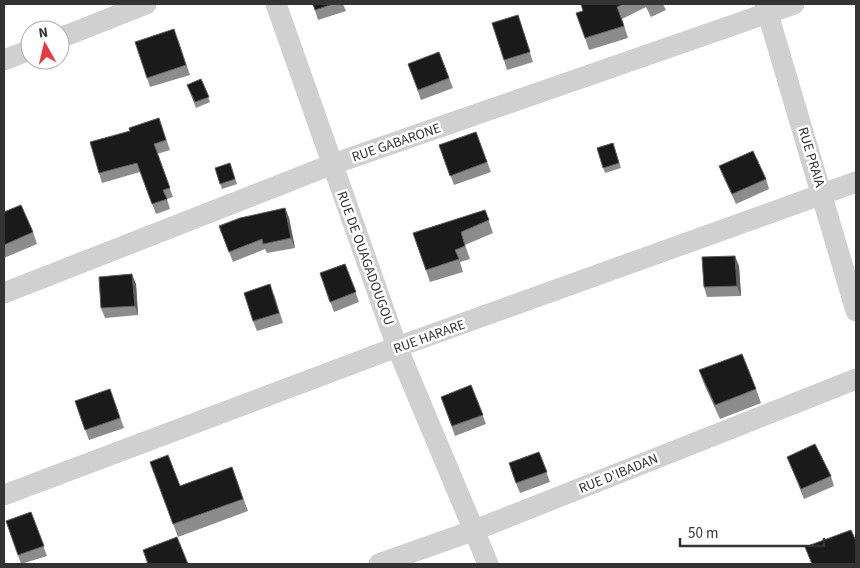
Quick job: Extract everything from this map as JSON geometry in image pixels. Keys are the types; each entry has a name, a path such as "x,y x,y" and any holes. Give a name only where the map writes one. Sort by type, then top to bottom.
{"street":[{"path":"70,34 146,4"},
{"name":"RUE DE OUAGADOUGOU","path":"276,4 398,346 476,530 488,564"},
{"name":"RUE GABARONE","path":"4,293 333,164 767,9 794,4"},
{"name":"RUE PRAIA","path":"767,9 856,311"},
{"path":"4,60 20,54"},
{"name":"RUE HARARE","path":"4,495 398,346 856,182"},
{"name":"RUE D'IBADAN","path":"379,564 476,530 856,379"}],"building":[{"path":"313,4 333,4 315,10"},
{"path":"581,4 623,4 617,7 624,26 585,38 576,13 583,11"},
{"path":"518,15 530,52 504,60 492,23"},
{"path":"174,29 186,65 147,78 135,42"},
{"path":"439,52 449,78 418,90 408,64"},
{"path":"201,79 209,97 195,102 187,85"},
{"path":"159,118 166,140 154,144 170,188 163,190 167,199 152,204 137,163 99,173 90,142 130,131 129,128"},
{"path":"476,132 487,162 450,176 439,145"},
{"path":"613,143 619,163 603,168 597,148"},
{"path":"753,151 766,179 732,194 719,166"},
{"path":"230,163 235,179 220,184 215,168"},
{"path":"21,205 33,232 4,245 4,212"},
{"path":"285,208 291,238 263,244 262,239 229,252 219,226 240,218"},
{"path":"485,210 489,220 461,232 465,246 455,250 459,259 426,270 413,233"},
{"path":"735,256 737,286 704,287 702,257"},
{"path":"345,264 356,292 330,302 320,273"},
{"path":"132,274 135,306 101,308 99,277"},
{"path":"270,284 279,313 253,321 244,293"},
{"path":"742,354 756,389 715,405 699,370"},
{"path":"471,385 483,415 452,426 441,397"},
{"path":"110,389 120,418 85,430 75,401"},
{"path":"815,444 831,476 801,489 787,457"},
{"path":"539,452 547,472 516,483 509,463"},
{"path":"168,455 180,486 232,467 243,499 173,524 150,462"},
{"path":"31,512 44,546 18,555 6,521"},
{"path":"851,530 856,541 856,564 812,564 805,547"},
{"path":"177,537 188,564 148,564 143,550"}]}
